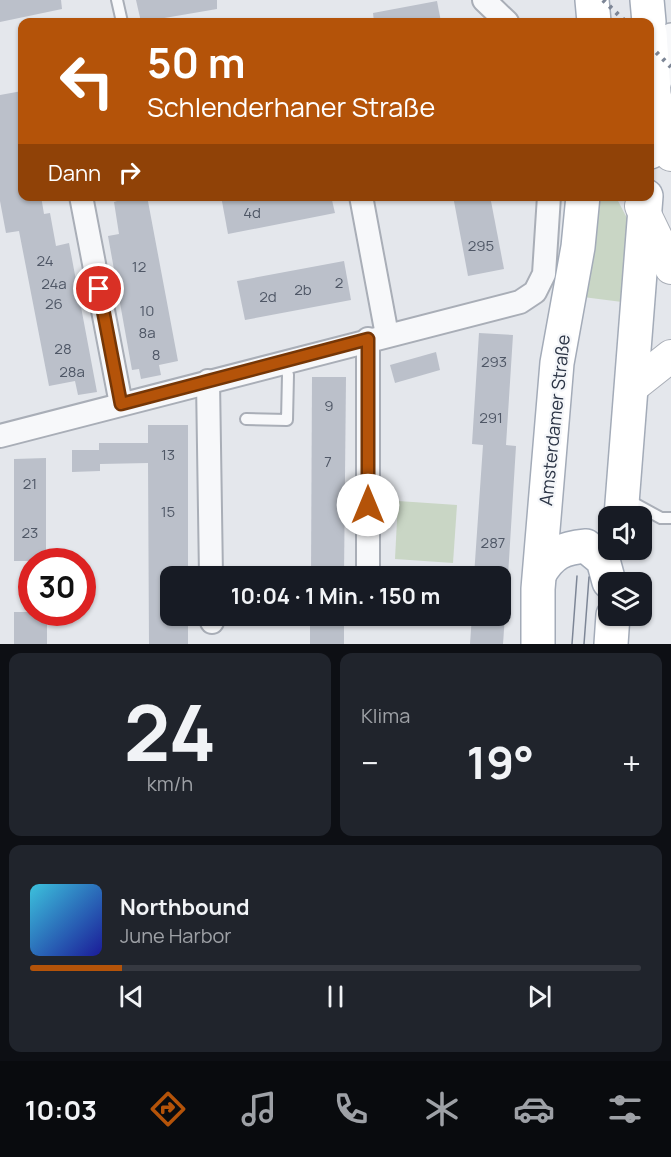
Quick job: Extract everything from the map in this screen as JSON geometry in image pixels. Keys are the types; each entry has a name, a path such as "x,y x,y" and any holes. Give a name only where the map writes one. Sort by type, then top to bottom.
{"main road":[{"path":"592,0 594,18"},
{"path":"647,0 649,18"},
{"path":"654,93 671,154"},
{"name":"Amsterdamer Straße","path":"538,644 540,573 557,363 578,247 583,201"},
{"path":"642,203 671,268"},
{"path":"622,506 632,387 642,203"},
{"path":"632,387 671,356"},
{"path":"540,573 554,554 568,548 586,546 603,560 606,572"},
{"path":"611,644 612,626"}],"street":[{"path":"484,0 503,18"},
{"path":"654,93 671,38"},
{"path":"82,201 121,404"},
{"path":"362,201 377,337 368,566"},
{"path":"0,436 520,302 535,292 544,274 549,201"},
{"path":"208,381 211,566"}],"lane":[{"path":"117,0 121,18"},
{"path":"246,419 287,420 288,375 284,361"},
{"path":"652,514 661,518 671,518"}],"green space":[{"path":"595,201 618,201 629,222 622,302 583,297"},
{"path":"398,501 457,505 453,563 395,559"}],"building":[{"path":"0,0 61,0 62,9 0,22"},
{"path":"136,0 217,0 217,9 164,18 140,18"},
{"path":"437,1 440,18 374,18 373,13"},
{"path":"18,92 18,201 42,201 44,214 50,213 56,246 69,243 97,392 78,395 75,381 49,386 19,231 6,233 0,201 0,95"},
{"path":"148,201 178,361 159,365 161,375 141,379 139,369 132,370 108,236 119,234 114,202"},
{"path":"222,201 332,201 335,213 228,234"},
{"path":"454,201 491,201 504,269 468,276"},
{"path":"344,261 351,300 245,320 237,281"},
{"path":"479,333 513,335 506,445 516,446 509,566 475,566 483,445 472,444"},
{"path":"436,352 440,370 395,383 390,365"},
{"path":"312,377 346,377 344,566 311,566"},
{"path":"148,425 188,425 188,566 160,566 160,626 188,626 188,644 149,644 148,463 100,464 100,471 72,472 72,450 99,450 99,443 148,443"},
{"path":"46,458 46,548 18,548 18,561 14,561 14,459"},
{"path":"14,612 18,612 18,626 47,626 47,644 14,644"},
{"path":"310,626 344,626 344,644 310,644"},
{"path":"471,626 504,626 503,644 470,644"}],"tram line":[{"path":"572,644 577,576"},
{"path":"584,644 589,577"}],"railway":[{"path":"603,0 622,18"},
{"path":"654,50 671,67"}],"route":[{"path":"99,289 121,404 368,339 368,505"}]}
